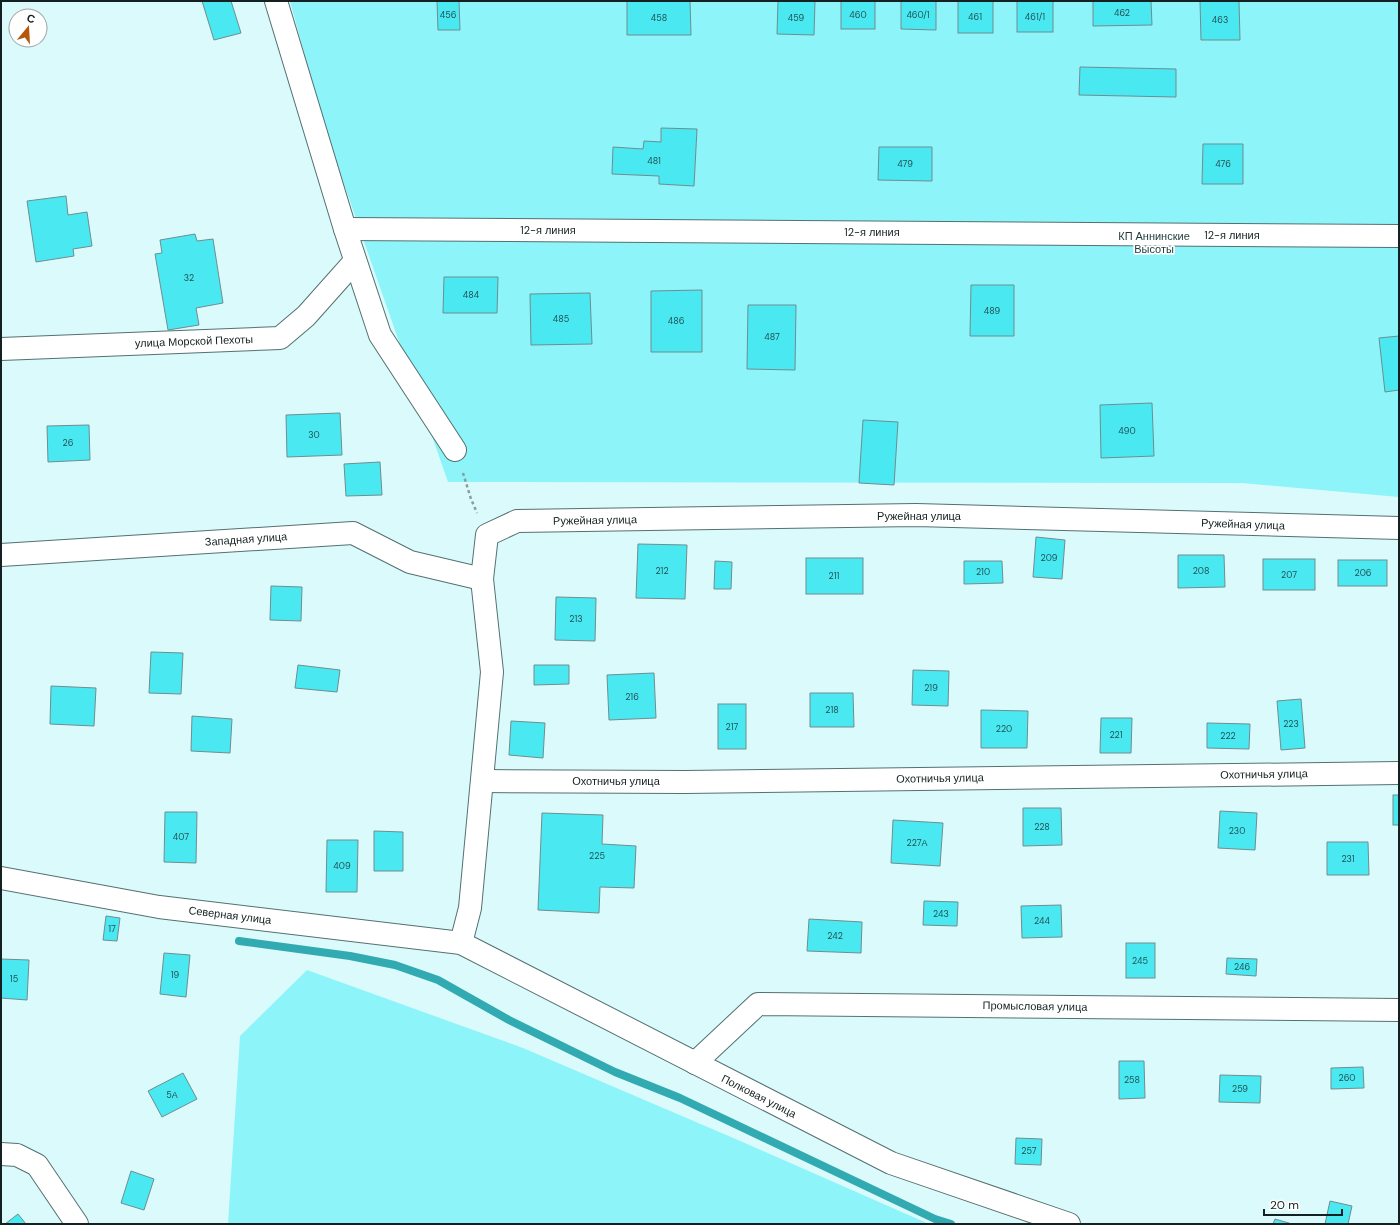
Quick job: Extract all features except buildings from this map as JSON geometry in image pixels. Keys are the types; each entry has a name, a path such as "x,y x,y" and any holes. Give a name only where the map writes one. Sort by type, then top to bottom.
{"street":[{"path":"276,1 345,229 380,334 455,450"},
{"name":"12-я линия","path":"345,229 1399,236"},
{"name":"улица Морской Пехоты","path":"1,349 280,338 306,316 355,261"},
{"name":"Ружейная улица","path":"487,535 517,521 916,515 1399,528"},
{"name":"Западная улица","path":"1,555 353,533 410,562 482,579"},
{"path":"461,943 470,908 492,672 482,579 487,535"},
{"name":"Охотничья улица","path":"482,781 685,782 1399,773"},
{"name":"Северная улица","path":"1,878 159,907 461,943"},
{"name":"Полковая улица","path":"461,943 891,1163 1069,1224"},
{"name":"Промысловая улица","path":"695,1063 758,1004 1399,1010"},
{"path":"1,1154 17,1155 37,1165 77,1224"}],"path":[{"path":"455,450 471,499 487,535"}],"green space":[{"name":"КП Аннинские Высоты","path":"290,1 1399,1 1399,497 1242,483 448,482 323,124"},
{"path":"307,970 523,1048 929,1224 228,1224 240,1036"}],"waterway":[{"path":"239,941 350,956 395,965 438,980 509,1020 615,1072 680,1098 935,1219 951,1224"}]}
